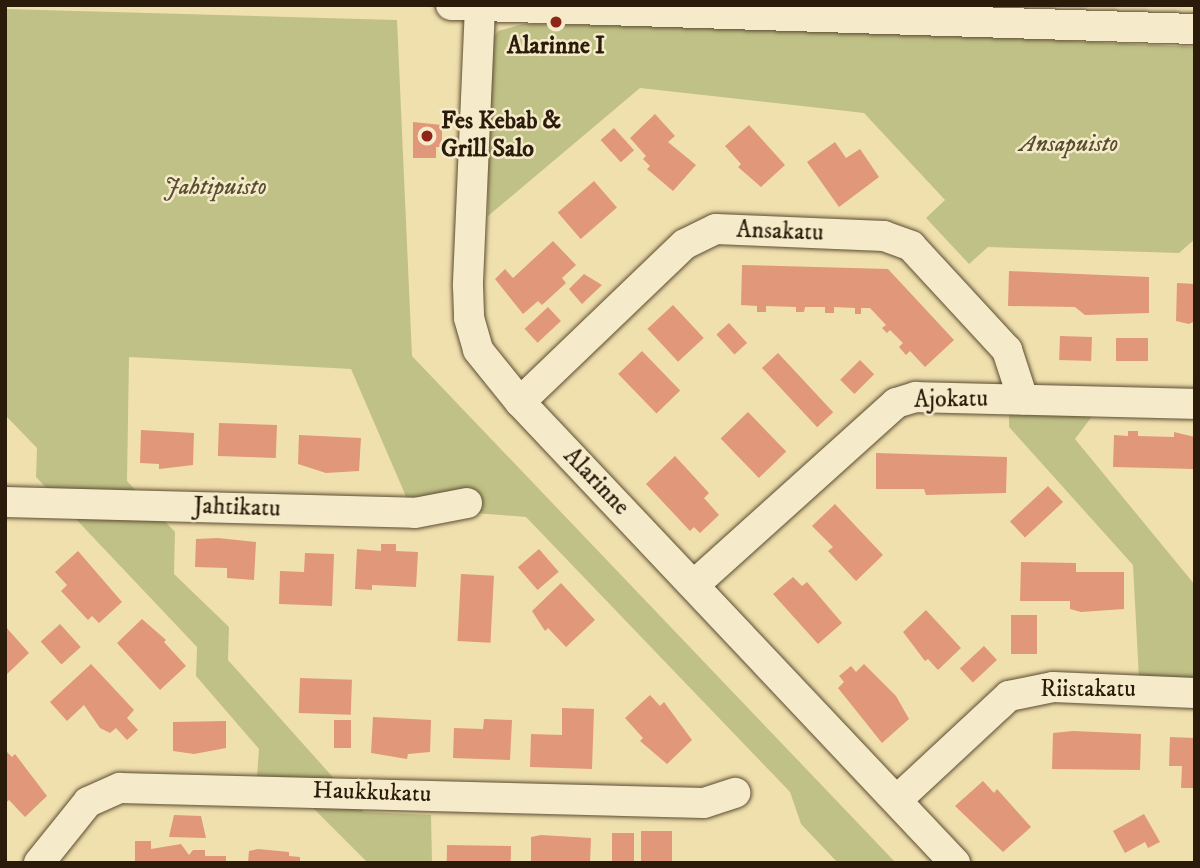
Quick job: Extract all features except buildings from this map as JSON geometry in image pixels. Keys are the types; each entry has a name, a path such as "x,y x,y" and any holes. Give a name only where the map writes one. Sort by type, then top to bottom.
{"street":[{"path":"466,6 1195,29"},
{"name":"Alarinne","path":"466,6 469,318 478,350 520,402 955,863"},
{"name":"Ansakatu","path":"520,402 685,244 716,229 884,236 911,246 1007,350 1023,399"},
{"name":"Ajokatu","path":"694,585 896,403 916,397 1195,404"},
{"name":"Jahtikatu","path":"5,502 415,513 467,503"},
{"name":"Riistakatu","path":"897,800 1009,696 1054,687 1195,693"},
{"name":"Haukkukatu","path":"39,863 88,802 120,788 704,803 735,793"}],"green space":[{"name":"Jahtipuisto","path":"5,9 397,20 412,356 896,863 838,863 801,824 790,792 526,517 411,508 351,369 129,357 127,481 175,532 174,574 229,627 228,660 364,812 431,815 432,863 368,863 283,778 257,777 259,749 196,676 197,647 36,477 37,448 5,415"},
{"name":"Ansapuisto","path":"523,24 829,29 1195,47 1195,239 1179,253 988,247 969,264 926,218 945,200 864,113 640,88 488,216 489,44 498,31"},
{"path":"1009,411 1093,415 1075,439 1195,585 1195,682 1139,679 1133,565 1009,427"}],"place":[{"name":"Alarinne I","path":"556,22"},
{"name":"Fes Kebab & Grill Salo","path":"427,136"}]}
